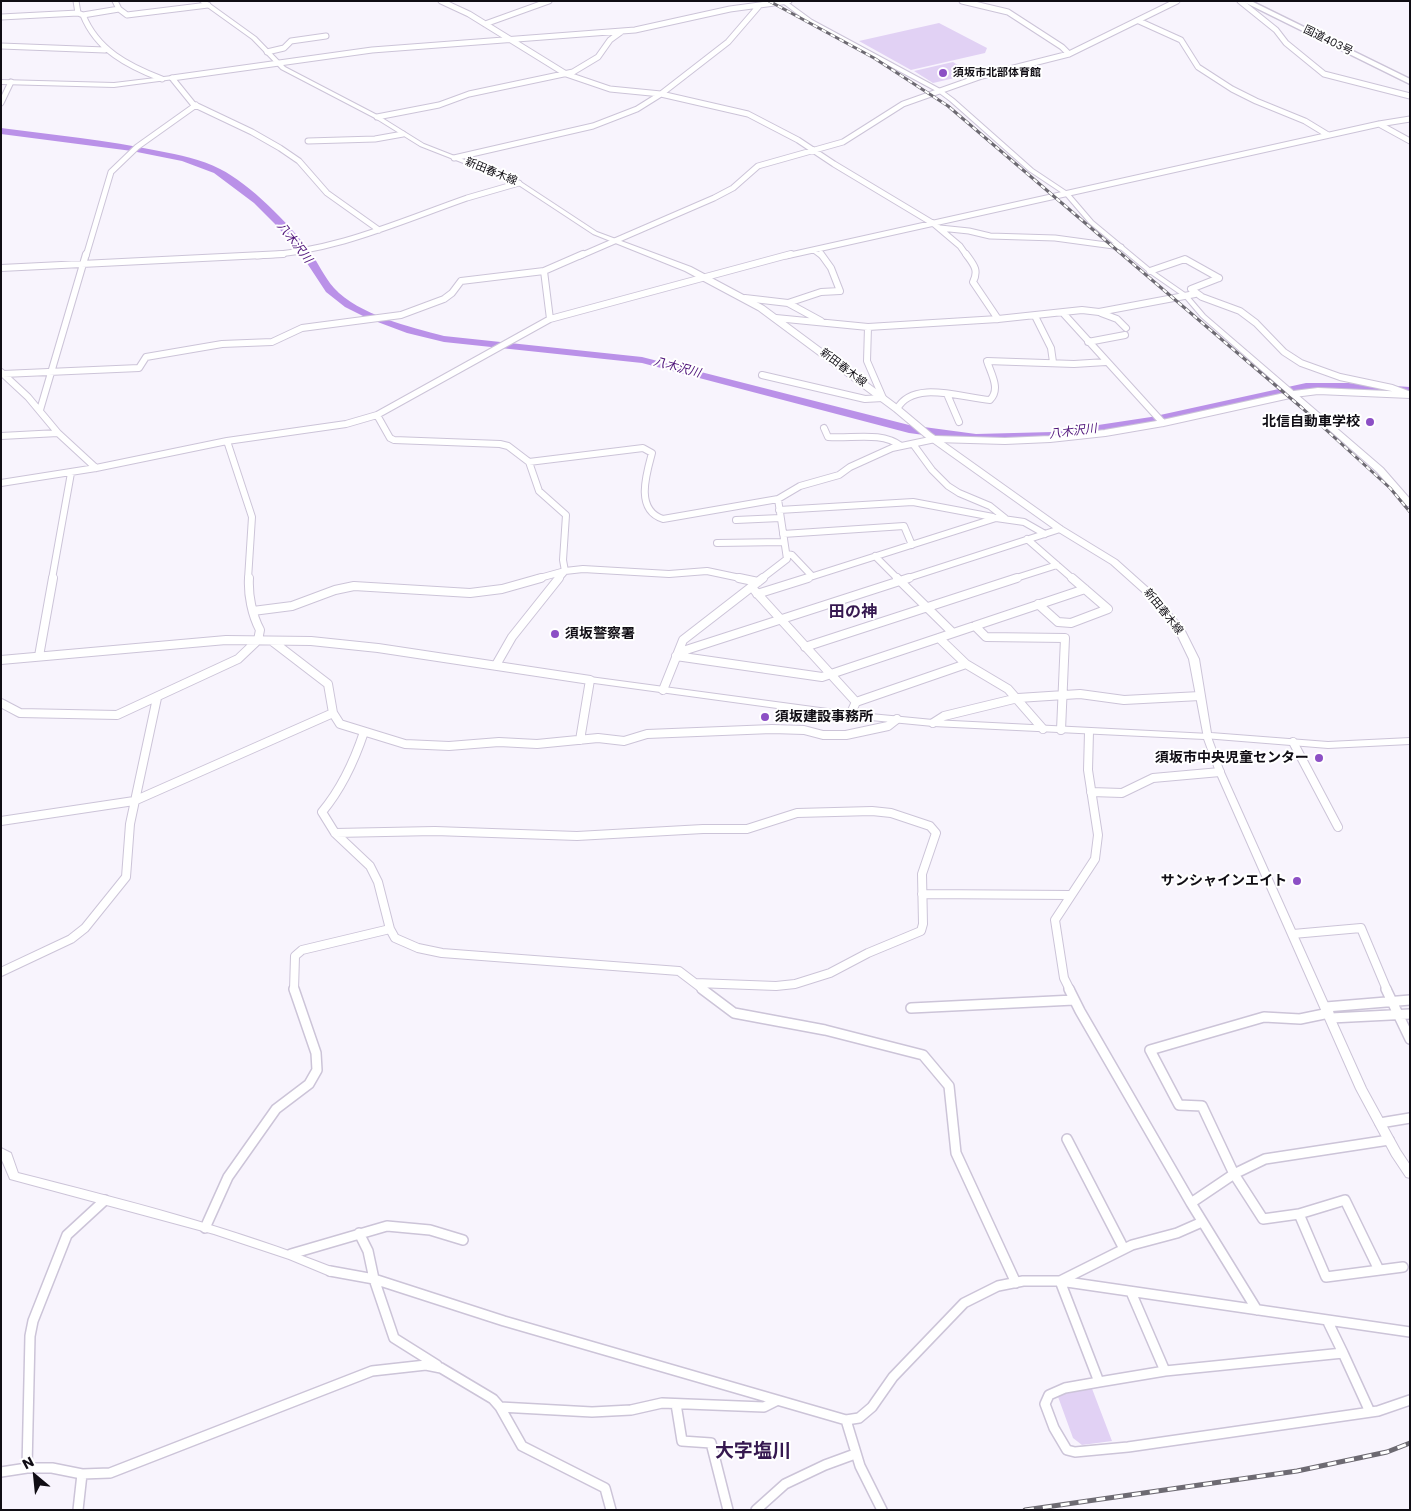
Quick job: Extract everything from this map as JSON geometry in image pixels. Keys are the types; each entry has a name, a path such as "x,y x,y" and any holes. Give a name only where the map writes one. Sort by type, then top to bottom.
{"highway":[{"name":"国道403号","path":"1245,1 1410,82"}],"main road":[{"name":"新田春木線","path":"205,3 252,36 276,62 289,72 377,116 422,145 519,183 595,233 688,269 745,298 776,318 897,409 931,437 1060,529 1114,562 1152,596 1179,629 1194,660 1207,736"},
{"path":"1207,736 1328,744 1410,741"}],"street":[{"path":"76,1 87,28 105,50 124,60 130,66 162,79"},
{"path":"115,1 119,10 127,15 205,3"},
{"path":"441,1 485,24 566,74 610,89 661,94 748,114 798,140 940,228 960,246 975,266 976,273 973,282 998,319"},
{"path":"485,24 549,1"},
{"path":"962,1 1008,12 1062,47 1069,54"},
{"path":"2,373 139,368 146,357 222,344 272,342 302,328 400,315 444,299 452,293 461,281 544,271 714,198 733,188 758,166 843,142 902,104 982,76 1069,54 1178,1"},
{"path":"1240,1 1276,30 1286,44 1330,78 1410,96"},
{"path":"1,82 114,85 371,50 641,29 730,9 785,2 810,21 940,91 1031,170 1067,194 1091,222 1150,271 1186,296 1203,316 1380,470 1409,500"},
{"path":"454,158 593,126 637,109 661,94 728,42 759,6"},
{"path":"1,17 80,14 119,10"},
{"path":"1139,21 1181,40 1187,46 1192,60 1197,66 1231,89 1302,119 1328,135"},
{"path":"377,116 439,105 469,94 579,70 598,57 610,40 623,31"},
{"path":"267,52 284,48 291,42 326,36"},
{"path":"1,46 105,50"},
{"path":"172,78 196,105 280,148 299,162 328,193 379,230"},
{"path":"1,103 11,82"},
{"path":"40,410 114,166 196,105"},
{"path":"1,483 71,473 227,441 346,424 377,415 550,319 702,276 1328,135 1410,119"},
{"path":"1379,124 1410,141"},
{"path":"308,141 375,139 403,134"},
{"path":"1,268 289,254 322,249 418,219 454,203 519,183"},
{"path":"940,228 969,231 990,236 1055,238 1121,247"},
{"path":"788,303 820,292 840,291 833,269 822,253 814,250"},
{"path":"1150,271 1185,259 1219,278 1192,288 1191,290 1195,294 1232,306 1244,313 1280,348 1299,362 1357,381 1397,388 1409,394"},
{"path":"544,271 550,319"},
{"path":"1099,312 1195,294"},
{"path":"745,298 788,303 827,324"},
{"path":"776,318 868,327 998,319 1082,310 1099,312 1117,319 1126,328"},
{"path":"1063,313 1160,421"},
{"path":"1035,316 1051,348 1053,362"},
{"path":"762,375 865,399 882,398 867,361 868,327"},
{"path":"1088,342 1125,335"},
{"path":"897,409 902,400 925,390 990,400 995,396 996,388 987,361 1074,364 1106,362"},
{"path":"2,373 40,410 58,433 96,468"},
{"path":"529,462 643,448 652,453 646,478 649,514 655,518 663,519 778,499 800,486 839,475 850,467 880,453 931,437 971,441 1050,439 1160,421 1294,394 1337,391 1409,394"},
{"path":"947,394 959,422"},
{"path":"377,415 390,438 394,440 500,444 508,446 529,462 539,491 566,515 563,560 565,570 512,637 496,665"},
{"path":"824,428 828,437 886,438 896,441 901,446"},
{"path":"1,436 58,433"},
{"path":"1,703 20,713 117,715 238,660 258,640 260,630 253,611 248,588 252,518 227,441"},
{"path":"913,444 932,470 948,486 959,493 990,506 1007,519"},
{"path":"38,656 71,473"},
{"path":"663,690 683,640 787,559 778,499"},
{"path":"779,510 913,502 1024,522 1045,534"},
{"path":"736,520 780,518"},
{"path":"757,594 996,518"},
{"path":"783,534 904,526 912,544"},
{"path":"676,656 686,650 1060,529"},
{"path":"1027,539 1108,609 1071,623 1058,622 1038,604"},
{"path":"717,543 784,542"},
{"path":"787,554 792,555 812,576"},
{"path":"875,556 953,633"},
{"path":"805,648 1057,565"},
{"path":"253,611 292,606 334,590 354,586 470,593 522,584 565,570 583,569 670,574 707,571 758,582"},
{"path":"751,587 856,702"},
{"path":"676,656 822,677 1085,589"},
{"path":"975,626 986,637 1065,638 1061,730"},
{"path":"939,638 966,664 1008,689 1018,698 1042,729"},
{"path":"1,660 180,643 258,640 311,641 378,648 590,680 850,715 933,723 1089,732 1207,736 1220,772 1361,1089 1410,1174"},
{"path":"272,641 328,684 333,713 340,724 405,744 449,746 499,742 537,744 598,738 624,741 646,734 772,729 804,730 823,735 846,735 888,726 897,719"},
{"path":"850,715 856,702 966,664"},
{"path":"580,740 590,680"},
{"path":"933,723 944,716 1018,698 1080,694 1124,700 1200,696"},
{"path":"1,972 36,957 85,928 126,877 130,824 157,698"},
{"path":"1,821 134,801 333,713"},
{"path":"364,732 353,766 339,792 322,812 335,834 370,866 378,882 390,929 395,938 408,945 428,950 679,970 734,1013 825,1030 923,1055 949,1086 956,1153 970,1189 1007,1260 1016,1282"},
{"path":"1089,732 1088,770 1098,835 1095,859 1055,920 1064,978 1074,1000 1202,1222 1257,1310"},
{"path":"1293,742 1338,827"},
{"path":"1092,792 1122,793 1153,778 1220,772"},
{"path":"335,834 384,831 435,831 577,836 747,829 797,813 872,811 891,813 930,826 936,833 922,874 921,931 868,953 830,973 795,984 776,986 696,983"},
{"path":"922,894 1070,895"},
{"path":"1293,934 1361,928 1392,1002 1410,1039"},
{"path":"205,1228 228,1177 276,1109 308,1084 318,1070 316,1052 293,986 295,956 302,950 390,929"},
{"path":"911,1008 1074,1000"},
{"path":"1379,1270 1345,1200 1299,1214 1263,1219 1234,1174 1202,1106 1179,1105 1150,1050 1264,1017 1300,1020 1328,1013 1410,1000"},
{"path":"1328,1013 1410,1014"},
{"path":"1380,1123 1410,1118"},
{"path":"1067,1139 1124,1249"},
{"path":"1191,1203 1234,1174 1264,1159 1389,1140"},
{"path":"1,1152 7,1156 14,1176 205,1228 290,1254 330,1271 374,1279 504,1321 846,1420 860,1418 872,1407 893,1377 964,1303 998,1286 1016,1282 1060,1281 1410,1332"},
{"path":"27,1468 30,1336 33,1321 66,1235 105,1200"},
{"path":"1299,1214 1326,1277 1402,1267"},
{"path":"1060,1281 1132,1244 1177,1233 1202,1222"},
{"path":"290,1254 387,1226 430,1230 462,1240"},
{"path":"359,1233 368,1251 374,1279 394,1338 493,1399 500,1407 522,1446 605,1488 611,1510"},
{"path":"1060,1281 1099,1382"},
{"path":"1131,1292 1165,1371"},
{"path":"1327,1320 1370,1412"},
{"path":"1343,1353 1165,1371 1099,1382 1065,1388 1049,1395 1045,1404 1063,1446 1067,1450 1075,1452 1128,1447 1370,1412 1410,1400"},
{"path":"1,1472 27,1468 52,1468 82,1474 110,1472 372,1371 426,1365 441,1368"},
{"path":"500,1407 592,1412 631,1410 662,1403 764,1407 776,1401"},
{"path":"676,1404 682,1441 711,1443 728,1510"},
{"path":"846,1420 854,1454 868,1488 882,1510"},
{"path":"756,1510 785,1484 854,1454"},
{"path":"78,1510 82,1474"}],"shaded area":[{"path":"939,23 987,48 985,53 911,70 859,41"},
{"name":"須坂市北部体育館","path":"953,62 972,74 933,83 914,71"},
{"path":"1091,1386 1112,1441 1082,1445 1073,1438 1057,1394"}],"waterway":[{"name":"八木沢川","path":"1,131 132,148 185,159 217,171 258,201 280,223 305,252 330,290 349,305 371,316 411,331 444,339 642,360 909,429 976,438 1052,436 1151,421 1306,387 1348,387 1410,391"}],"railway":[{"path":"769,1 874,58 948,106 1302,408 1390,488 1410,512"},
{"path":"1025,1510 1297,1471 1387,1452 1410,1443"}],"place":[{"name":"須坂市北部体育館","path":"943,73"},
{"name":"北信自動車学校","path":"1370,422"},
{"name":"須坂警察署","path":"555,634"},
{"name":"須坂建設事務所","path":"765,717"},
{"name":"須坂市中央児童センター","path":"1319,758"},
{"name":"サンシャインエイト","path":"1297,881"}],"district":[{"name":"田の神","path":"853,613"},
{"name":"大字塩川","path":"753,1452"}]}
